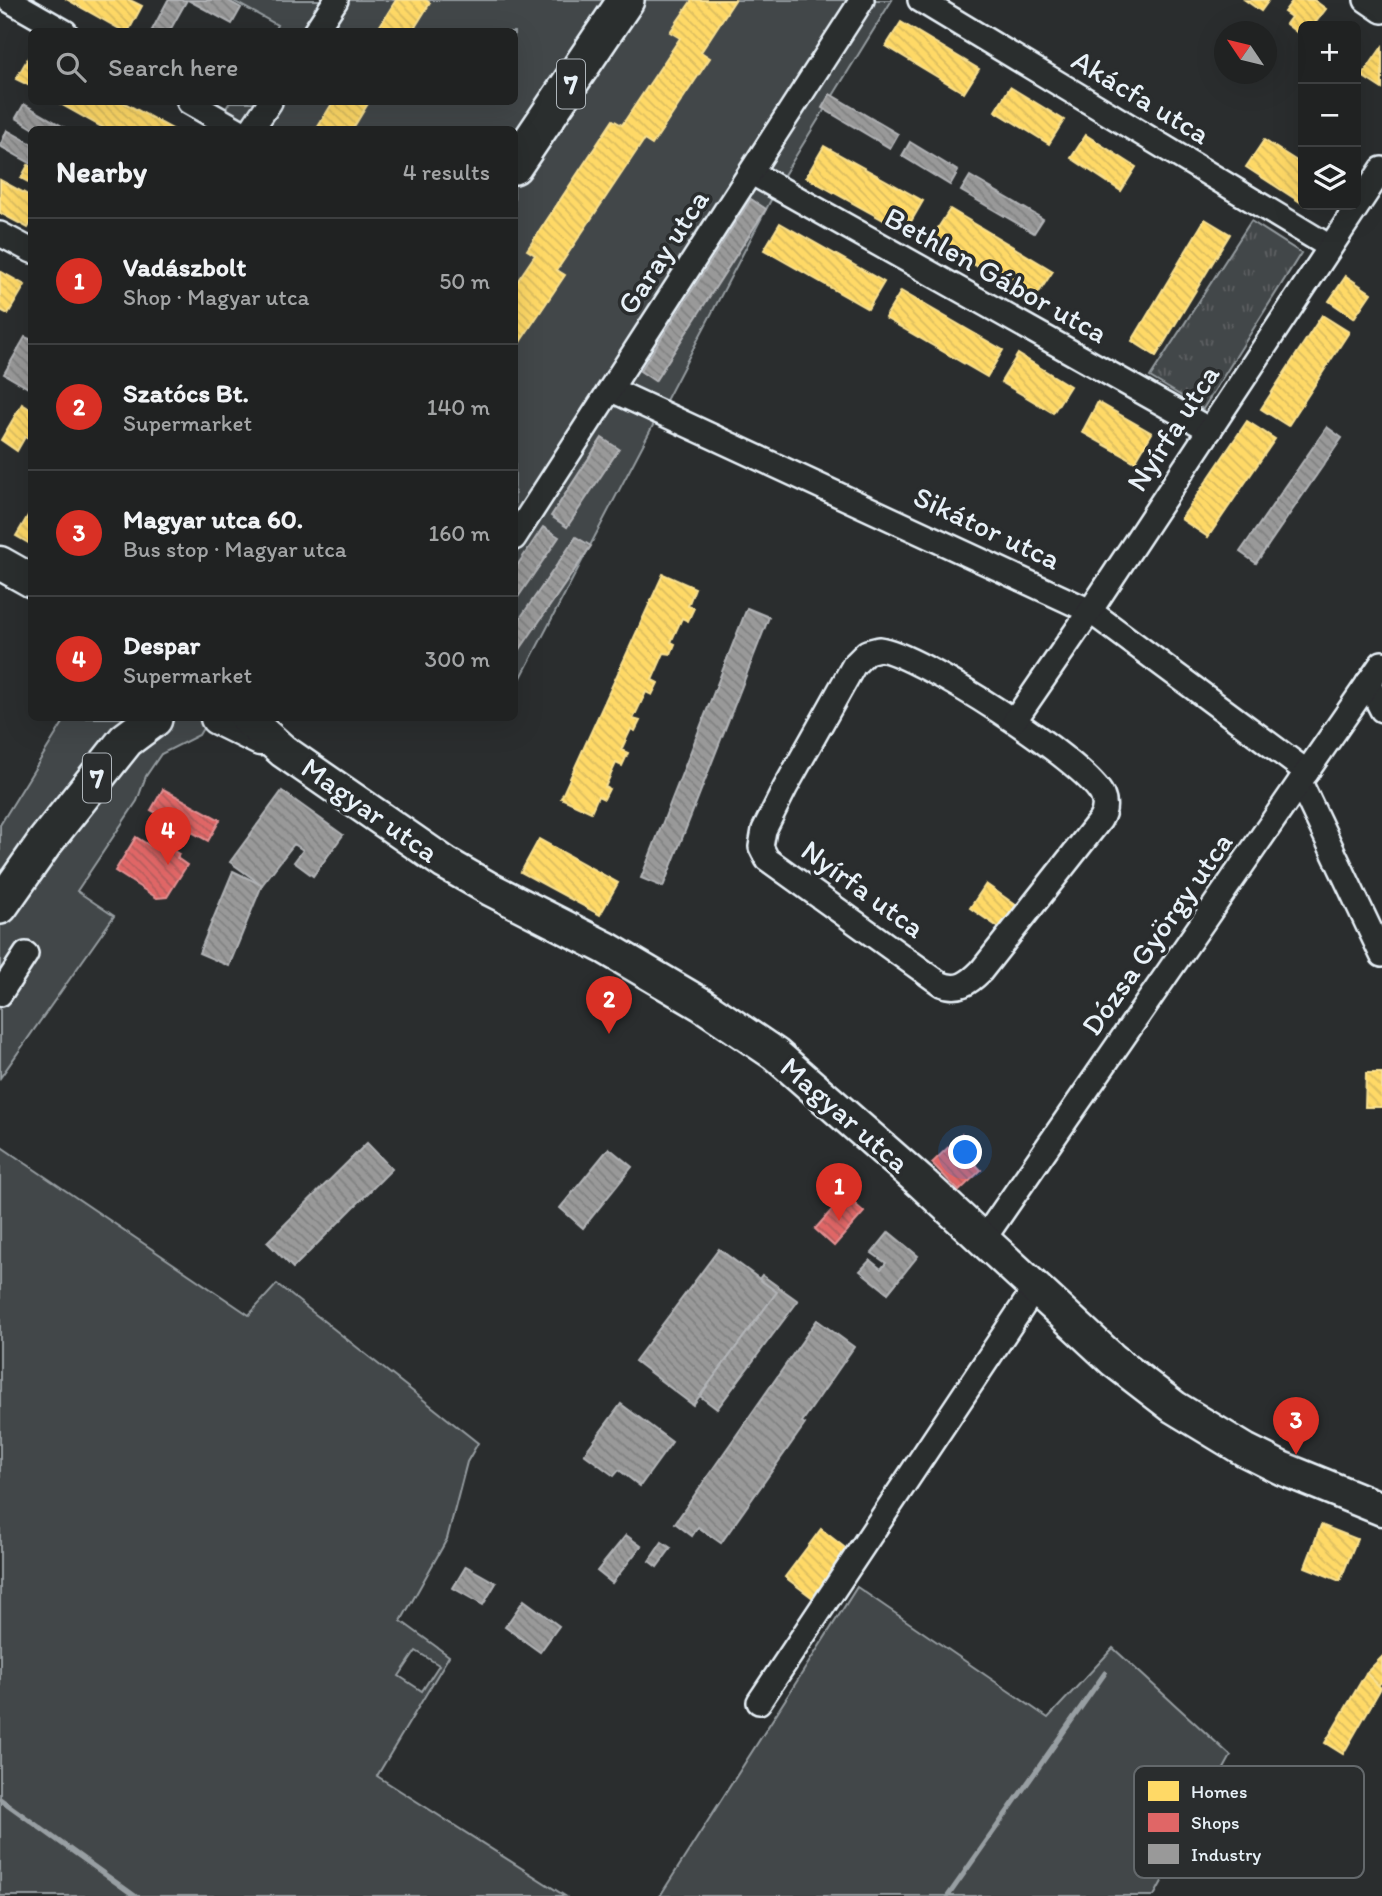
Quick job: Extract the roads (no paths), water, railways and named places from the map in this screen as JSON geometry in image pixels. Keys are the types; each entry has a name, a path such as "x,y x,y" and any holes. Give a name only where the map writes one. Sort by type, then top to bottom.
{"main road":[{"name":"7","path":"518,160 626,0"},
{"name":"7","path":"45,842 112,721"},
{"name":"7","path":"0,906 45,842 126,740 154,721"}],"street":[{"path":"9,0 58,28"},
{"path":"318,28 336,0"},
{"name":"Garay utca","path":"518,532 862,0"},
{"name":"Akácfa utca","path":"920,0 1330,247"},
{"path":"1366,0 1382,11"},
{"path":"194,105 231,126"},
{"path":"254,126 268,105"},
{"name":"Nyírfa utca","path":"1015,720 1382,169"},
{"name":"Bethlen Gábor utca","path":"752,173 1210,430"},
{"path":"0,234 28,249"},
{"name":"Sikátor utca","path":"612,390 1090,611 1303,777 1382,955"},
{"path":"0,563 28,579"},
{"name":"Nyírfa utca","path":"879,649 903,655 1015,720 1094,783 1104,801 1104,814 981,971 961,986 948,987 941,984 778,867 763,853 762,838 779,799 854,665 867,652 879,649"},
{"name":"Dózsa György utca","path":"984,1240 1382,663"},
{"path":"1368,683 1382,710"},
{"name":"Magyar utca","path":"223,721 283,751 469,877 606,948 747,1033 806,1080 1113,1360 1147,1387 1200,1424 1281,1468 1380,1505"},
{"name":"Magyar utca","path":"249,721 283,751"},
{"path":"0,994 26,954"},
{"path":"759,1702 1035,1288"}],"waterway":[{"path":"948,1896 1105,1673"},
{"path":"0,1799 135,1896"}],"place":[{"name":"Despar","path":"168,865"},
{"name":"Szatócs Bt.","path":"609,1034"},
{"name":"Vadászbolt","path":"839,1221"},
{"name":"Magyar utca 60.","path":"1296,1455"}]}
